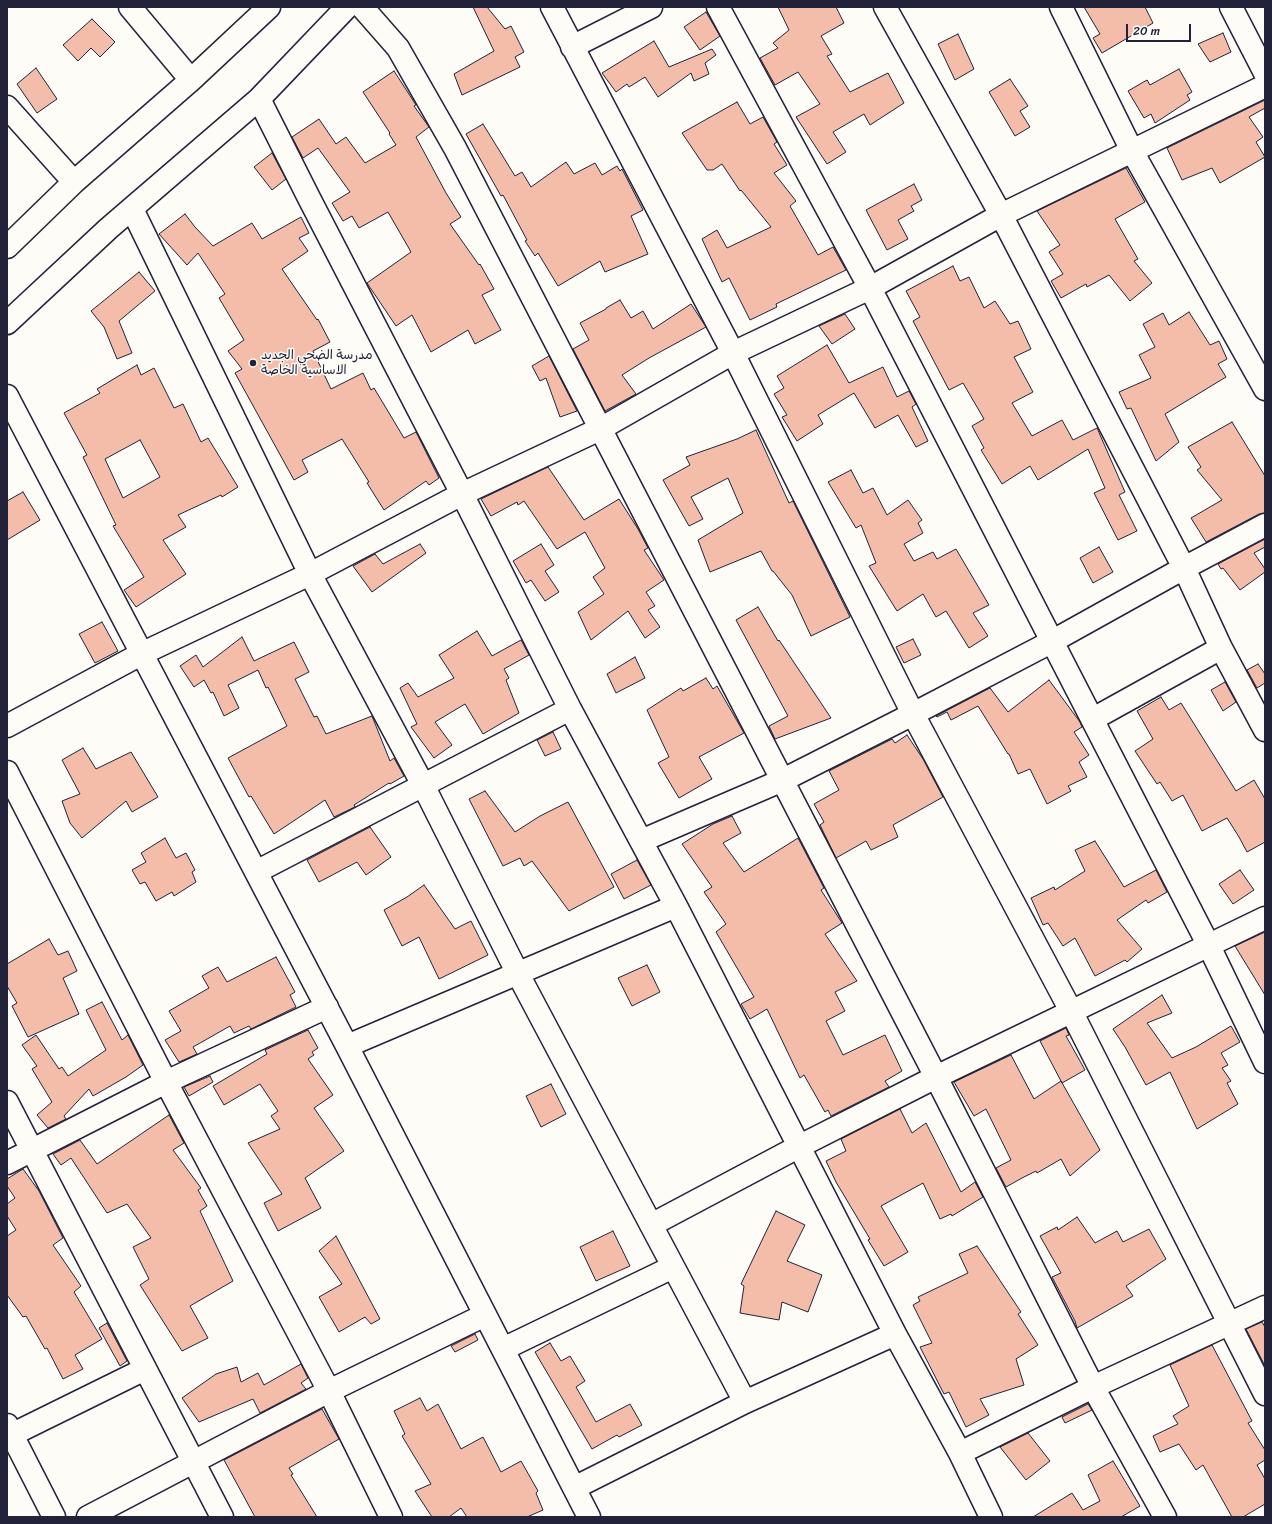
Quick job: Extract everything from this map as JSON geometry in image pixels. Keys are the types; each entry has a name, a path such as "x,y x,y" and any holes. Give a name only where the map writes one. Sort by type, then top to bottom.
{"street":[{"path":"130,7 191,80"},
{"path":"7,247 74,182 191,80 269,7"},
{"path":"7,324 110,228 259,99 347,7"},
{"path":"362,7 398,48 455,148 936,1077 1093,1387 1165,1517"},
{"path":"552,7 733,353 913,714 1071,1011 1265,1394"},
{"path":"572,47 651,7"},
{"path":"718,7 870,288 1051,642 1093,719 1209,946 1265,1062"},
{"path":"884,7 1001,215 1184,568 1221,648 1265,730"},
{"path":"1061,7 1132,151 1265,389"},
{"path":"1231,7 1265,73"},
{"path":"7,726 141,654 310,574 462,494 600,429 733,353 870,288 1001,215 1265,86"},
{"path":"259,99 312,206 462,494 570,709 676,906 798,1147 895,1334 960,1453 991,1517"},
{"path":"7,106 74,182"},
{"path":"132,209 310,574 423,785 518,974 746,1402"},
{"path":"7,396 348,1046 589,1517"},
{"path":"641,841 783,780 1051,642 1265,525"},
{"path":"1093,719 1221,648"},
{"path":"256,872 570,709"},
{"path":"7,772 166,1082 329,1391 391,1517"},
{"path":"348,1046 676,906"},
{"path":"651,1225 798,1147 936,1077 1265,918"},
{"path":"7,1163 166,1082 327,1007"},
{"path":"7,1102 222,1517"},
{"path":"503,1349 673,1267"},
{"path":"960,1453 1093,1387 1265,1307"},
{"path":"88,1517 329,1391 485,1315"},
{"path":"574,1488 746,1402 895,1334"},
{"path":"54,1517 9,1432 145,1369"}],"building":[{"path":"473,7 487,7 505,29 511,26 524,52 515,57 520,67 462,95 454,74 494,51"},
{"path":"778,7 836,7 844,23 821,36 832,54 827,56 850,92 888,73 904,103 870,125 864,114 833,132 846,152 827,164 796,117 820,104 798,72 775,85 760,58 778,48 773,43 789,30"},
{"path":"1084,7 1145,7 1153,23 1102,53 1093,38 1100,34"},
{"path":"706,12 720,36 700,50 684,27"},
{"path":"92,19 115,42 100,57 91,48 78,61 63,45"},
{"path":"1223,33 1231,52 1210,62 1198,44"},
{"path":"958,34 974,69 955,80 938,44"},
{"path":"654,41 669,67 712,49 716,55 705,63 709,74 694,81 691,73 658,97 645,77 629,87 627,84 616,92 602,73"},
{"path":"36,68 57,99 37,113 17,84"},
{"path":"1179,69 1192,92 1187,95 1190,100 1155,123 1151,114 1144,118 1128,91 1147,80 1150,85"},
{"path":"394,71 416,105 414,106 429,127 416,137 446,193 461,217 450,224 479,265 480,264 494,289 482,295 501,330 475,344 468,330 431,352 412,315 396,326 367,283 411,252 388,212 359,228 352,216 343,221 332,203 350,192 318,148 303,158 292,137 319,119 336,144 346,137 365,163 396,145 389,134 390,133 363,92"},
{"path":"1010,79 1028,106 1020,111 1030,127 1015,136 989,92"},
{"path":"1265,100 1265,108 1249,117 1263,137 1256,142 1265,157 1220,183 1212,168 1182,180 1167,148"},
{"path":"737,102 750,124 763,117 777,142 774,144 787,165 774,173 796,201 790,206 818,255 833,247 846,270 776,304 777,307 750,320 729,278 722,282 702,239 717,230 727,248 771,227 741,190 740,191 722,164 713,170 707,170 682,133"},
{"path":"483,124 515,176 522,172 531,187 566,162 574,174 595,163 602,175 617,166 620,171 622,169 643,210 631,216 648,254 605,272 600,261 558,286 538,253 535,256 525,241 527,240 503,195 501,196 466,134"},
{"path":"272,153 286,179 272,190 254,167"},
{"path":"1126,168 1145,202 1115,219 1138,259 1134,261 1152,283 1130,301 1109,275 1087,287 1086,284 1061,298 1051,281 1063,274 1049,252 1060,245 1037,211"},
{"path":"914,184 922,200 911,206 914,211 898,220 908,239 887,250 866,210"},
{"path":"185,214 213,246 252,223 262,239 301,217 309,233 299,238 308,251 282,269 317,320 318,319 330,342 313,351 331,389 363,373 371,390 374,388 404,438 416,432 439,478 429,485 426,481 384,510 367,483 369,482 342,439 302,460 308,472 294,480 235,373 242,369 228,351 244,340 219,298 225,294 198,253 187,265 159,234"},
{"path":"953,266 960,281 969,277 984,308 995,301 1010,324 1018,321 1031,349 1014,357 1033,392 1012,403 1032,436 1062,420 1073,440 1097,428 1125,492 1119,495 1137,531 1118,540 1094,493 1105,488 1088,449 1038,480 1030,466 1002,484 981,450 984,448 972,426 984,419 963,383 949,390 913,321 920,317 906,291"},
{"path":"139,272 155,291 119,321 132,353 117,359 104,327 91,311"},
{"path":"620,300 631,318 643,311 653,329 691,304 706,327 649,358 622,375 636,394 605,411 573,349 589,340 580,323"},
{"path":"1189,312 1210,345 1219,341 1227,359 1218,364 1226,377 1165,414 1179,442 1156,461 1131,408 1127,409 1119,392 1151,378 1139,355 1155,347 1143,324 1163,313 1169,325"},
{"path":"845,314 855,329 832,344 819,326"},
{"path":"827,345 849,383 883,367 897,397 909,391 916,404 912,407 928,441 916,447 898,415 875,428 854,393 818,415 823,424 797,441 782,417 787,415 774,394 784,388 777,376"},
{"path":"549,356 577,411 560,417 546,378 540,381 532,366"},
{"path":"137,365 141,375 154,368 174,408 183,404 201,442 208,438 238,487 222,497 221,495 178,515 186,527 163,540 186,574 136,607 124,590 144,577 113,526 116,525 83,457 87,455 64,413 100,393 97,389","holes":["140,440 160,477 123,498 105,459"]},
{"path":"1232,422 1265,476 1265,513 1259,514 1206,542 1191,518 1222,500 1197,470 1201,467 1188,447"},
{"path":"756,430 789,503 793,501 850,617 811,636 792,595 772,571 761,551 710,572 698,540 743,513 728,478 691,497 703,519 689,526 663,480 690,465 686,457 737,439"},
{"path":"548,467 584,520 619,499 638,529 648,548 644,550 664,580 646,592 655,606 648,610 660,627 645,638 628,611 591,640 578,612 604,594 593,577 605,568 585,532 557,549 524,501 518,505 517,502 491,516 481,499"},
{"path":"851,470 863,493 873,488 887,515 908,500 922,520 918,523 923,533 904,544 914,561 933,552 937,559 956,549 989,605 973,613 988,636 969,648 946,611 936,617 923,594 897,611 869,566 876,563 861,525 856,528 828,482"},
{"path":"23,492 40,520 7,540 7,501"},
{"path":"1265,539 1265,547 1254,553 1265,569 1265,572 1240,590 1223,568 1221,569 1218,564"},
{"path":"420,544 426,553 372,592 353,566 375,554 383,564"},
{"path":"541,544 554,565 545,571 559,592 545,601 531,580 526,583 513,561"},
{"path":"1099,547 1113,572 1093,583 1080,558"},
{"path":"758,607 778,641 779,640 831,718 775,739 769,726 788,716 736,620"},
{"path":"102,622 118,651 95,663 79,634"},
{"path":"477,631 492,656 521,640 529,655 504,669 509,678 506,680 519,713 483,734 465,704 435,722 452,745 434,758 411,727 417,724 400,688 408,683 418,697 454,678 439,655"},
{"path":"242,637 254,661 294,642 309,672 295,679 314,717 317,716 326,734 372,716 390,761 394,758 404,776 390,784 389,783 354,805 355,807 334,817 325,800 274,834 251,796 249,797 228,758 287,726 268,687 266,688 258,670 228,685 239,708 224,716 213,692 211,693 204,680 194,687 180,666 196,655 203,667"},
{"path":"913,639 921,655 904,663 896,647"},
{"path":"635,657 645,678 616,693 607,674"},
{"path":"1258,664 1265,674 1265,683 1257,688 1247,670"},
{"path":"706,678 713,689 717,686 744,733 699,757 712,779 679,798 658,763 669,757 647,710 681,688 683,691"},
{"path":"1049,680 1080,722 1082,727 1074,732 1089,755 1079,762 1087,777 1068,786 1071,791 1047,804 1030,769 1018,774 1009,754 978,706 951,720 947,712 937,717 936,716 990,688 1008,712"},
{"path":"1225,682 1236,702 1223,711 1211,690"},
{"path":"1161,697 1169,710 1181,703 1236,791 1254,780 1265,799 1265,842 1247,852 1227,818 1202,831 1183,795 1172,801 1160,782 1157,784 1135,751 1153,739 1137,711"},
{"path":"553,732 561,749 545,756 537,740"},
{"path":"907,735 923,759 943,797 893,825 898,837 871,850 866,841 836,858 820,825 824,822 814,804 839,790 829,771 892,739 895,743"},
{"path":"83,748 96,769 131,752 158,797 132,812 126,801 82,838 70,823 62,801 80,794 62,760"},
{"path":"485,791 515,832 540,816 568,802 614,887 569,911 532,861 524,866 520,858 503,866 469,799"},
{"path":"732,816 741,833 723,843 744,872 798,838 824,888 821,890 842,923 825,934 857,981 835,992 845,1011 826,1021 843,1055 885,1035 902,1071 885,1081 889,1087 831,1116 828,1110 825,1112 804,1075 800,1078 767,1009 750,1019 741,1004 754,997 716,932 726,924 704,892 712,887 682,844 713,824"},
{"path":"370,827 391,857 366,875 357,862 319,882 307,860"},
{"path":"165,838 176,858 186,853 195,870 192,872 196,882 174,896 172,892 156,901 145,882 140,884 132,870 146,862 141,853"},
{"path":"1095,841 1124,887 1156,870 1167,892 1148,903 1146,900 1117,920 1142,949 1127,962 1125,960 1095,976 1075,938 1063,946 1048,923 1043,925 1031,898 1054,887 1055,890 1085,871 1075,850"},
{"path":"637,860 651,885 624,899 611,874"},
{"path":"1240,870 1254,890 1233,904 1219,884"},
{"path":"424,885 455,929 471,921 488,955 439,979 419,937 402,946 384,910"},
{"path":"1265,932 1265,995 1235,946"},
{"path":"49,939 58,955 68,951 77,971 63,978 79,1014 28,1037 12,1006 17,1003 7,986 7,964"},
{"path":"276,957 295,992 290,995 296,1007 251,1029 249,1026 234,1033 230,1026 193,1047 197,1054 179,1062 165,1040 181,1031 169,1011 209,988 202,976 218,967 227,982"},
{"path":"647,965 660,992 632,1006 618,978"},
{"path":"1162,995 1172,1013 1147,1023 1172,1058 1196,1047 1231,1026 1240,1042 1221,1053 1228,1065 1222,1068 1231,1081 1227,1083 1238,1104 1197,1129 1170,1072 1146,1085 1125,1047 1113,1029"},
{"path":"102,1002 122,1040 128,1035 143,1065 126,1077 93,1096 89,1089 64,1116 66,1119 48,1128 37,1115 52,1102 32,1069 37,1066 22,1045 36,1035 59,1069 62,1067 68,1076 106,1050 86,1010"},
{"path":"1066,1028 1069,1035 1066,1036 1085,1070 1062,1083 1040,1041"},
{"path":"308,1030 318,1048 312,1052 314,1055 308,1059 333,1095 314,1108 344,1151 305,1178 321,1208 278,1231 264,1203 282,1194 248,1143 280,1129 271,1116 278,1111 260,1084 224,1105 213,1086 267,1054 265,1050"},
{"path":"1011,1055 1034,1099 1061,1081 1100,1150 1070,1176 1061,1159 1037,1173 1036,1171 1006,1187 996,1168 1011,1160 986,1109 974,1116 954,1082"},
{"path":"210,1076 213,1082 189,1096 184,1087"},
{"path":"551,1084 566,1114 541,1127 526,1096"},
{"path":"900,1109 912,1133 926,1123 961,1192 975,1182 983,1197 952,1216 951,1214 940,1219 923,1183 881,1206 908,1252 884,1266 868,1240 870,1239 836,1182 826,1161 846,1151 841,1139"},
{"path":"169,1115 184,1143 173,1150 201,1188 198,1190 207,1206 200,1211 233,1281 190,1306 208,1338 182,1351 140,1285 149,1279 133,1247 151,1238 127,1204 107,1213 71,1158 61,1165 53,1154 80,1140 97,1164"},
{"path":"23,1169 39,1191 63,1238 53,1245 81,1286 74,1292 102,1339 75,1355 83,1369 63,1379 47,1348 45,1349 26,1316 23,1317 7,1295 7,1236 16,1230 7,1216 7,1204 15,1198 7,1186 7,1179"},
{"path":"776,1211 805,1225 787,1261 822,1275 808,1312 782,1302 779,1320 740,1313 744,1286 741,1284"},
{"path":"1077,1217 1095,1243 1117,1231 1123,1242 1149,1229 1166,1259 1126,1286 1133,1296 1077,1328 1075,1321 1052,1277 1061,1273 1040,1236 1057,1227 1058,1230"},
{"path":"613,1231 630,1266 596,1281 580,1247"},
{"path":"336,1236 380,1319 371,1324 365,1317 339,1332 319,1297 342,1284 319,1251"},
{"path":"977,1246 1021,1312 1018,1314 1038,1345 1016,1359 1024,1385 980,1399 989,1415 966,1427 949,1392 944,1394 920,1347 932,1343 913,1305 920,1301 918,1297 968,1273 959,1254"},
{"path":"1262,1322 1265,1327 1265,1366 1246,1329"},
{"path":"107,1323 127,1361 120,1366 99,1328"},
{"path":"475,1334 478,1340 455,1352 451,1346"},
{"path":"550,1343 561,1361 570,1356 585,1381 576,1387 596,1422 630,1404 642,1425 619,1437 617,1435 592,1449 535,1352"},
{"path":"1212,1345 1252,1421 1248,1423 1265,1450 1265,1460 1257,1465 1265,1479 1265,1504 1243,1517 1232,1517 1203,1465 1196,1470 1179,1444 1160,1452 1153,1436 1178,1424 1173,1416 1189,1406 1170,1365"},
{"path":"301,1364 308,1378 301,1383 306,1389 260,1413 253,1399 199,1422 182,1398 216,1374 237,1367 241,1382 258,1373 264,1385"},
{"path":"420,1398 427,1411 438,1404 461,1449 483,1437 501,1472 521,1461 538,1491 536,1493 543,1510 527,1517 467,1517 461,1508 449,1517 432,1517 415,1491 431,1484 402,1436 405,1434 394,1411"},
{"path":"1088,1404 1092,1410 1065,1423 1062,1417"},
{"path":"322,1409 339,1439 289,1468 293,1474 291,1475 317,1517 255,1517 224,1460"},
{"path":"1028,1433 1050,1461 1026,1480 1000,1447"},
{"path":"1113,1461 1140,1506 1121,1517 1033,1517 1072,1493 1083,1510 1100,1501 1088,1475"}],"place":[{"name":"مدرسة الضحي الجديد الاساسية الخاصة","path":"253,363"}]}
